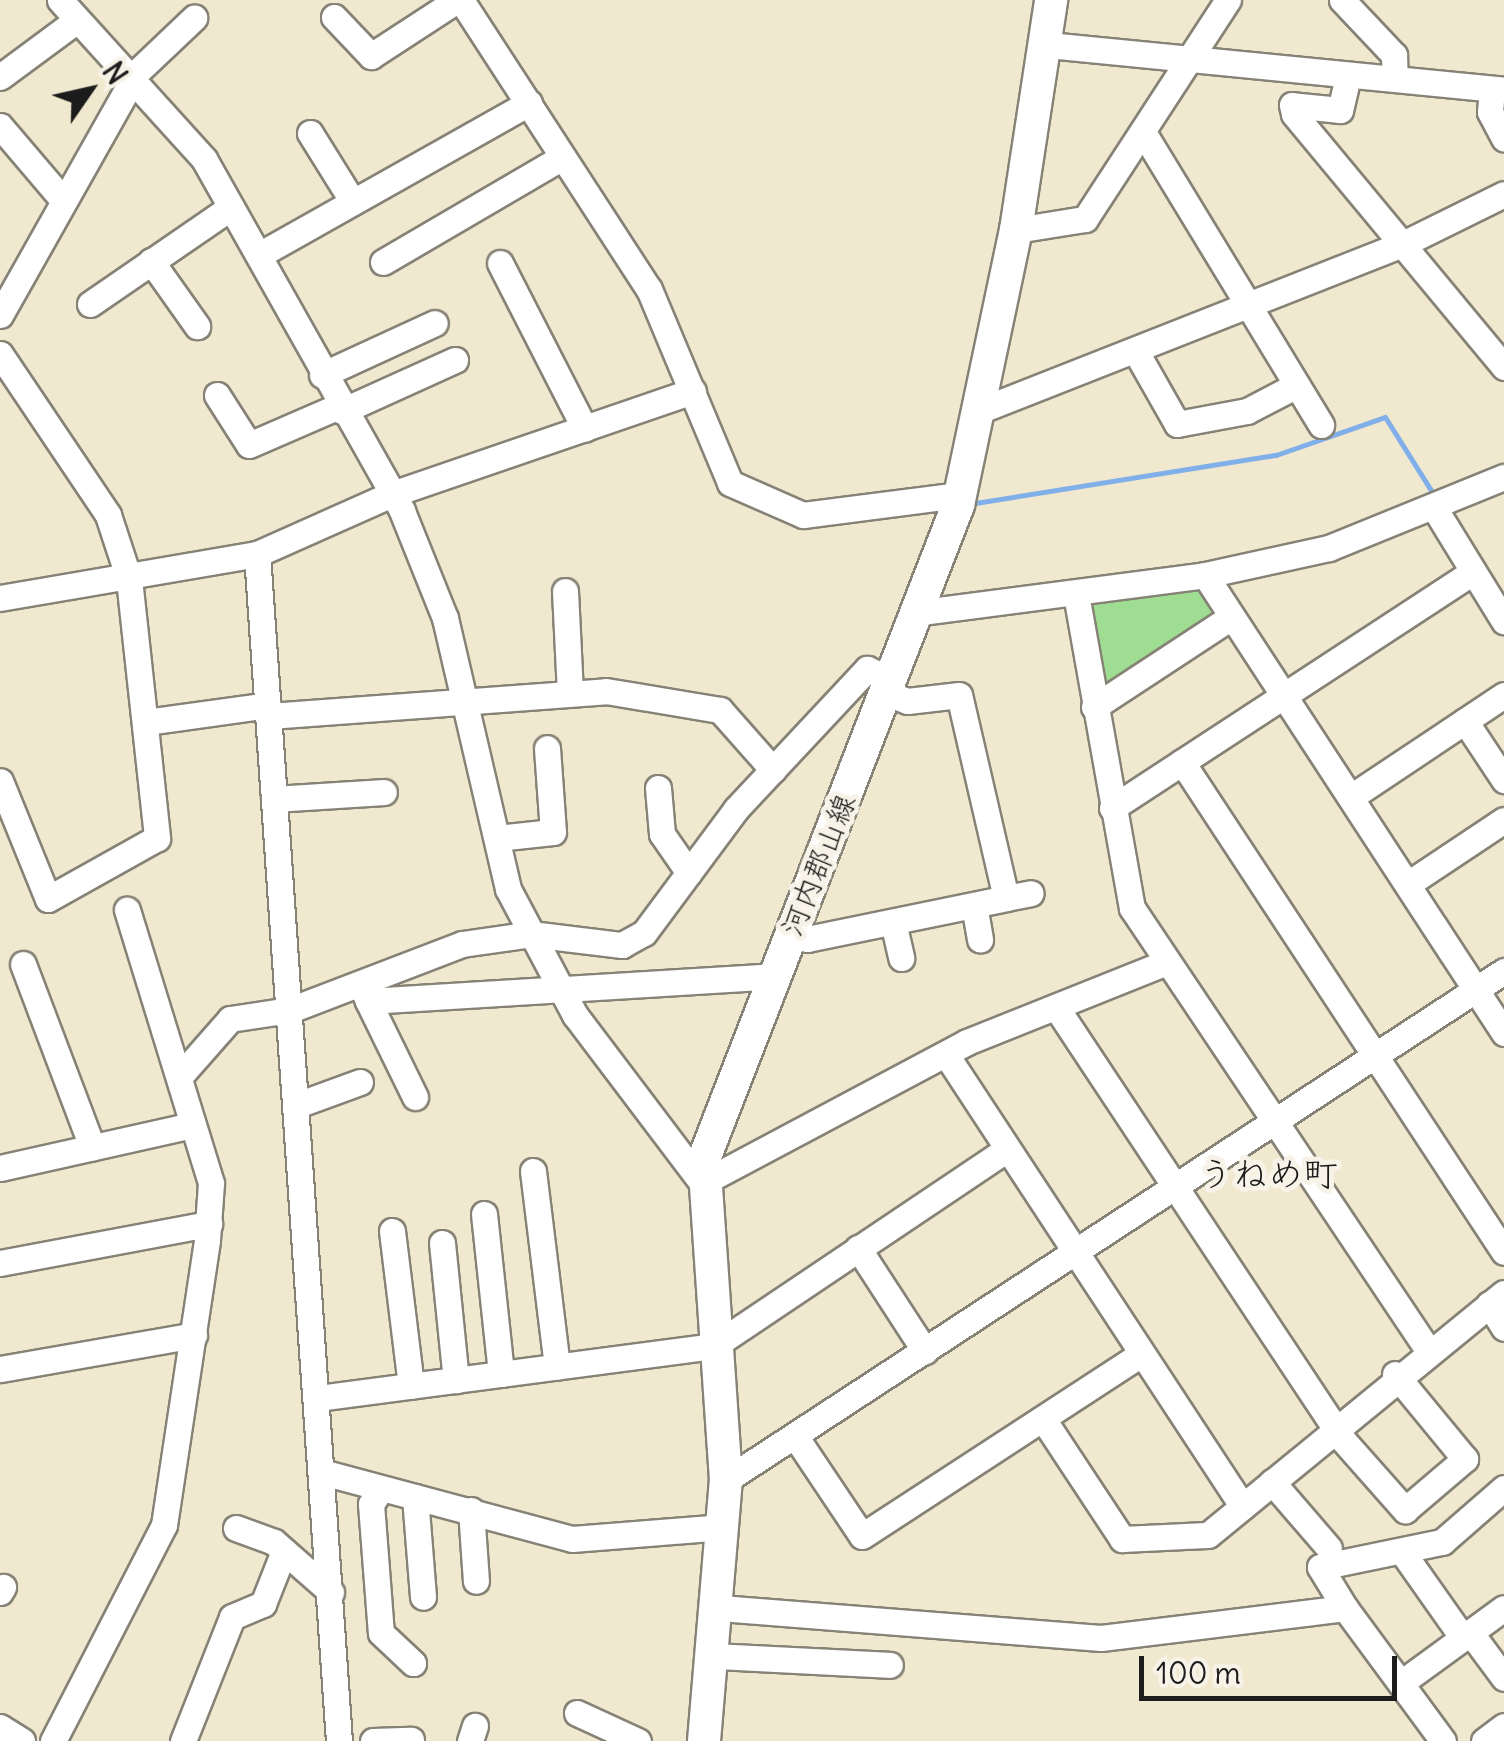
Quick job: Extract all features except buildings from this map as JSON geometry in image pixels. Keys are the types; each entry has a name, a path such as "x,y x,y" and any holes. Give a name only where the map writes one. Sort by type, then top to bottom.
{"main road":[{"name":"河内郡山線","path":"704,1741 720,1608 726,1480 702,1182 710,1132 922,612 957,506 981,410 1016,230 1048,45 1051,0"}],"street":[{"path":"334,17 371,56 459,0 649,288 725,477 782,510 957,506"},
{"path":"1016,230 1085,218 1228,0"},
{"path":"1342,0 1394,55 1395,78"},
{"path":"0,77 67,6 132,80 178,124 231,207 425,556 465,699 497,838 530,934 561,989 702,1182 946,1056 1168,962"},
{"path":"0,314 132,80 194,18"},
{"path":"1048,45 1498,89 1490,112 1504,138"},
{"path":"1348,76 1340,110 1292,105 1294,114 1405,243 1504,367"},
{"path":"258,255 528,104"},
{"path":"0,126 63,200"},
{"path":"1143,132 1252,304 1322,425"},
{"path":"310,133 354,202"},
{"path":"384,262 563,156"},
{"path":"981,410 1405,243 1504,194"},
{"path":"90,304 231,207"},
{"path":"152,261 197,326"},
{"path":"500,264 586,429"},
{"path":"322,375 436,323"},
{"path":"1135,350 1177,424 1247,410 1297,385"},
{"path":"0,354 108,515 130,578 157,838 48,899 0,781"},
{"path":"217,395 249,445 455,360"},
{"path":"0,598 257,554 392,494 693,391"},
{"path":"922,612 1205,575 1329,548 1504,477"},
{"path":"1440,506 1473,572 1504,620"},
{"path":"257,554 339,1741"},
{"path":"1112,808 1473,572"},
{"path":"1205,575 1504,1033"},
{"path":"565,591 570,693"},
{"path":"1076,594 1128,899 1426,1347"},
{"path":"1094,707 1231,617"},
{"path":"364,993 462,944 530,934 622,944 644,934 688,873 773,770 867,669 907,701 959,695 1018,896 806,939 790,934"},
{"path":"146,722 268,710 570,693 720,710 773,770"},
{"path":"1351,797 1504,695"},
{"path":"1465,721 1504,780"},
{"path":"497,838 553,832 547,748"},
{"path":"1182,762 1504,1252"},
{"path":"658,788 662,834 688,873"},
{"path":"274,799 384,792"},
{"path":"1408,884 1504,820"},
{"path":"974,905 980,938"},
{"path":"53,1741 164,1525 208,1224 211,1183 127,910"},
{"path":"893,922 901,958"},
{"path":"23,964 92,1148"},
{"path":"726,1480 1504,971"},
{"path":"180,1076 230,1019 364,993 561,989 772,976"},
{"path":"364,993 415,1097"},
{"path":"1056,1007 1336,1426 1405,1510 1465,1458 1395,1374"},
{"path":"946,1056 1243,1507"},
{"path":"297,1105 360,1082"},
{"path":"0,1168 192,1125"},
{"path":"318,1398 714,1346 1007,1149"},
{"path":"533,1171 556,1367"},
{"path":"484,1214 501,1374"},
{"path":"0,1263 208,1224"},
{"path":"392,1231 411,1386"},
{"path":"442,1243 456,1380"},
{"path":"858,1248 925,1351"},
{"path":"1043,1420 1122,1539 1208,1535 1426,1347 1496,1298 1504,1328"},
{"path":"0,1369 194,1335"},
{"path":"794,1436 862,1536 1141,1354"},
{"path":"322,1472 572,1539 724,1527"},
{"path":"1272,1482 1329,1548"},
{"path":"1444,1741 1345,1608 1320,1567 1403,1554 1462,1532 1504,1488"},
{"path":"381,1489 371,1504 382,1632 413,1663"},
{"path":"415,1497 424,1597"},
{"path":"471,1510 476,1582"},
{"path":"236,1528 284,1550 331,1592"},
{"path":"183,1741 232,1617 263,1604 284,1550"},
{"path":"1403,1554 1504,1678"},
{"path":"720,1608 1101,1638 1345,1608"},
{"path":"1401,1683 1504,1608"},
{"path":"714,1656 890,1665"},
{"path":"578,1713 638,1741"},
{"path":"0,1726 22,1741"},
{"path":"1484,1741 1504,1726"},
{"path":"373,1741 410,1740"}],"green space":[{"path":"1197,582 1215,621 1109,692 1099,688 1085,608 1091,598"}],"waterway":[{"path":"613,211 661,286"},
{"path":"969,504 1276,455 1385,417 1434,495"},
{"path":"856,520 899,515"}],"district":[{"name":"うねめ町","path":"1268,1173"}]}
